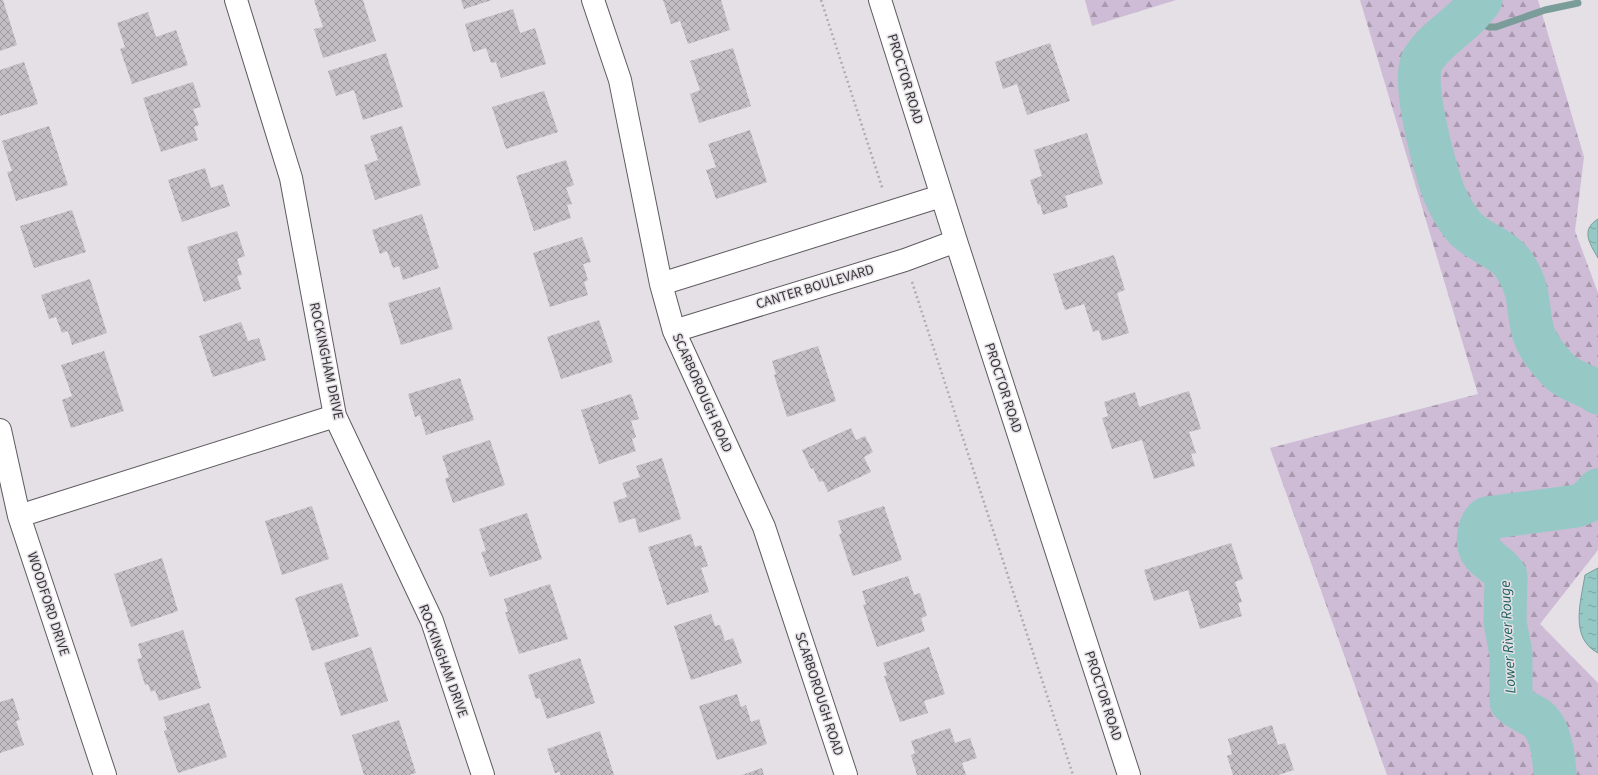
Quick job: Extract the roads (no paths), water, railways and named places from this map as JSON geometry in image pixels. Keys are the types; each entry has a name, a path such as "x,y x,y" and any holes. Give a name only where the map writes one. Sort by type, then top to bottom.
{"street":[{"name":"ROCKINGHAM DRIVE","path":"236,0 291,178 335,416 432,621 483,775"},
{"name":"SCARBOROUGH ROAD","path":"594,0 620,80 661,284 674,331 764,527 846,775"},
{"name":"PROCTOR ROAD","path":"880,0 941,196 1128,775"},
{"path":"661,284 941,196"},
{"name":"CANTER BOULEVARD","path":"674,331 905,260 956,241"},
{"path":"19,516 335,416"},
{"name":"WOODFORD DRIVE","path":"0,430 19,516 105,775"}],"water":[{"path":"1598,219 1598,258 1592,248 1588,237 1588,232 1589,228"},
{"path":"1598,568 1598,653 1589,646 1583,638 1579,618 1585,575"}],"waterway":[{"name":"Lower River Rouge","path":"1481,0 1467,16 1431,49 1422,61 1419,72 1422,106 1435,165 1450,206 1464,227 1477,238 1505,255 1521,276 1526,290 1532,328 1542,351 1559,371 1598,393"},
{"path":"1466,17 1489,27 1496,27 1545,10 1578,3"},
{"name":"Lower River Rouge","path":"1555,775 1551,743 1545,728 1535,717 1519,709 1511,702 1511,654 1505,622 1506,576 1501,569 1483,554 1478,540 1481,525 1487,518 1577,506 1588,501 1598,490"}]}
